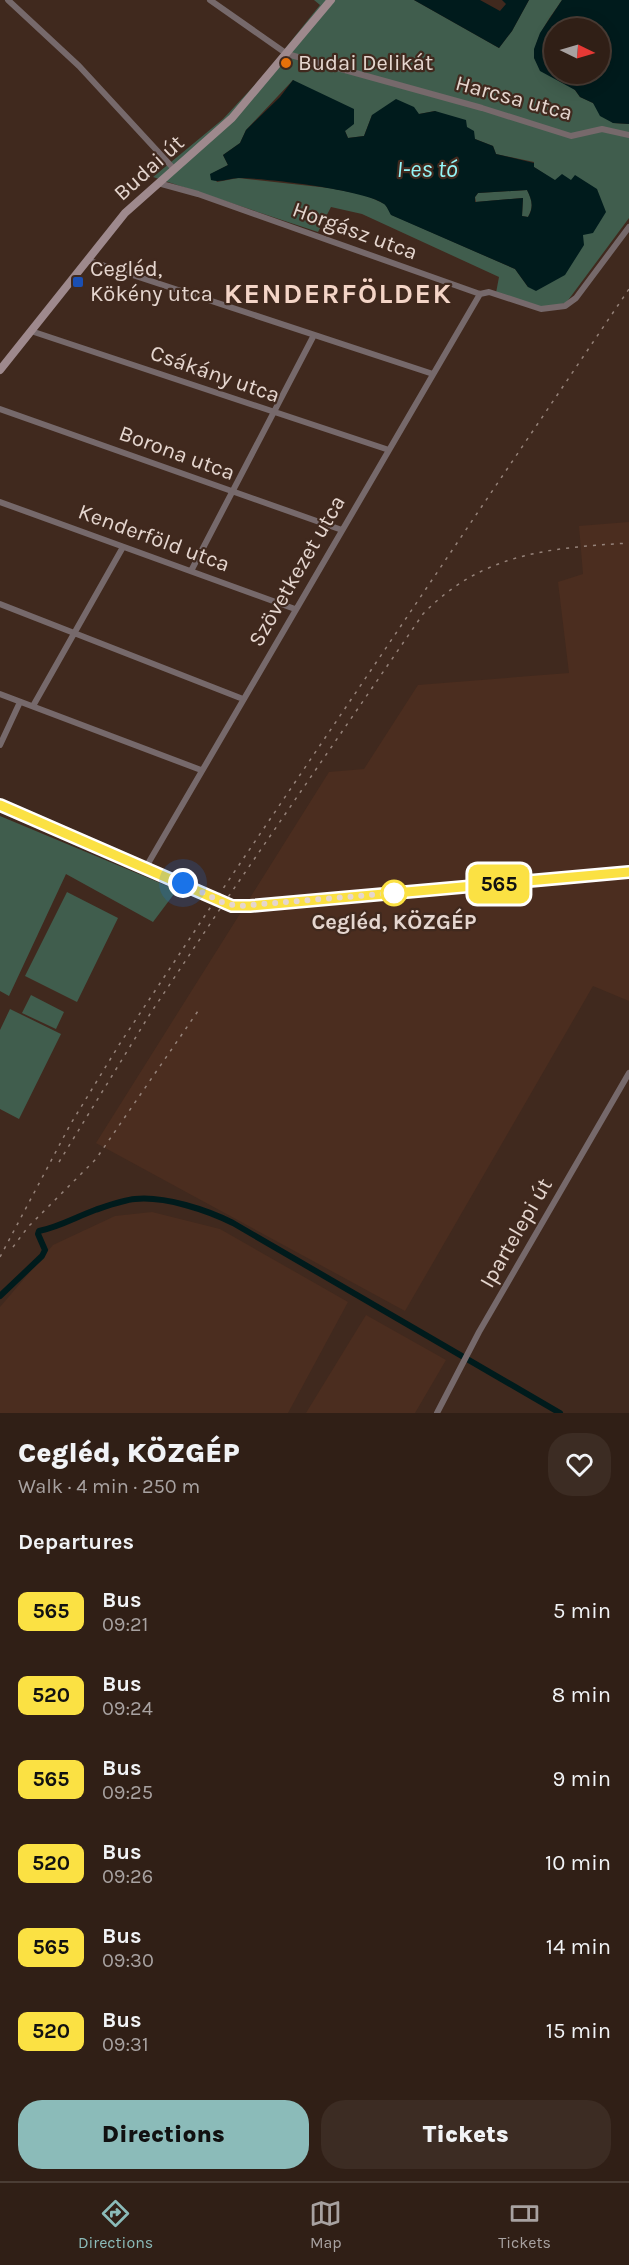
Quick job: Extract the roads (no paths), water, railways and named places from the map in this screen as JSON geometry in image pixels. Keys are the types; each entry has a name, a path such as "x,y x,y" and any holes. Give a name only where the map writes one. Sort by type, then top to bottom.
{"main road":[{"name":"Budai út","path":"0,370 125,213 232,118 331,0"},
{"path":"0,805 227,904 250,906 629,872"}],"street":[{"path":"8,0 79,66 174,169"},
{"name":"Harcsa utca","path":"210,0 287,54 482,108 571,136 602,129 629,135"},
{"name":"Horgász utca","path":"158,183 198,194 480,294 489,292 541,309 562,307 576,298 629,227"},
{"path":"87,260 433,374"},
{"name":"Szövetkezet utca","path":"146,867 480,294"},
{"name":"Csákány utca","path":"31,331 389,450"},
{"path":"191,571 314,335"},
{"name":"Borona utca","path":"0,409 342,530"},
{"name":"Kenderföld utca","path":"0,502 295,609"},
{"path":"33,706 123,547"},
{"path":"0,604 243,699"},
{"path":"0,694 201,770"},
{"path":"0,745 20,702"},
{"name":"Ipartelepi út","path":"437,1413 629,1073"}],"water":[{"path":"414,0 480,0 500,11 506,4 502,0 529,0 512,31 499,48"},
{"path":"562,0 629,0 629,124 613,123 600,116 593,103 580,97 575,90 564,84 610,84 610,18 550,18"},
{"path":"544,27 544,73 540,71 534,58 534,49"},
{"name":"I-es tó","path":"293,80 354,109 354,124 345,131 348,138 364,136 372,115 396,99 414,107 419,114 435,111 466,120 467,127 474,131 475,139 493,146 496,154 534,163 534,167 555,180 562,174 571,180 575,175 597,189 606,212 593,233 583,235 584,245 565,275 536,291 528,287 515,269 391,215 385,205 374,199 337,190 270,180 239,178 211,180 210,174 228,165 223,155 240,143 246,130 280,97","holes":["527,190 532,207 528,217 522,216 523,198 475,202 478,193"]}],"waterway":[{"path":"0,1296 42,1256 45,1250 38,1234 39,1231 125,1201 147,1199 172,1202 211,1213 233,1223 560,1413"}],"railway":[{"path":"0,1257 70,1125 119,1045 629,289"},
{"path":"59,1162 150,1014 423,614 469,578 493,566 544,552 629,543"},
{"path":"13,1247 28,1227 96,1159 198,1011"}],"place":[{"name":"Budai Delikát","path":"286,63"},
{"name":"Cegléd, Kökény utca","path":"78,282"},
{"name":"Cegléd, KÖZGÉP","path":"394,893"}],"district":[{"name":"KENDERFÖLDEK","path":"338,293"}]}
